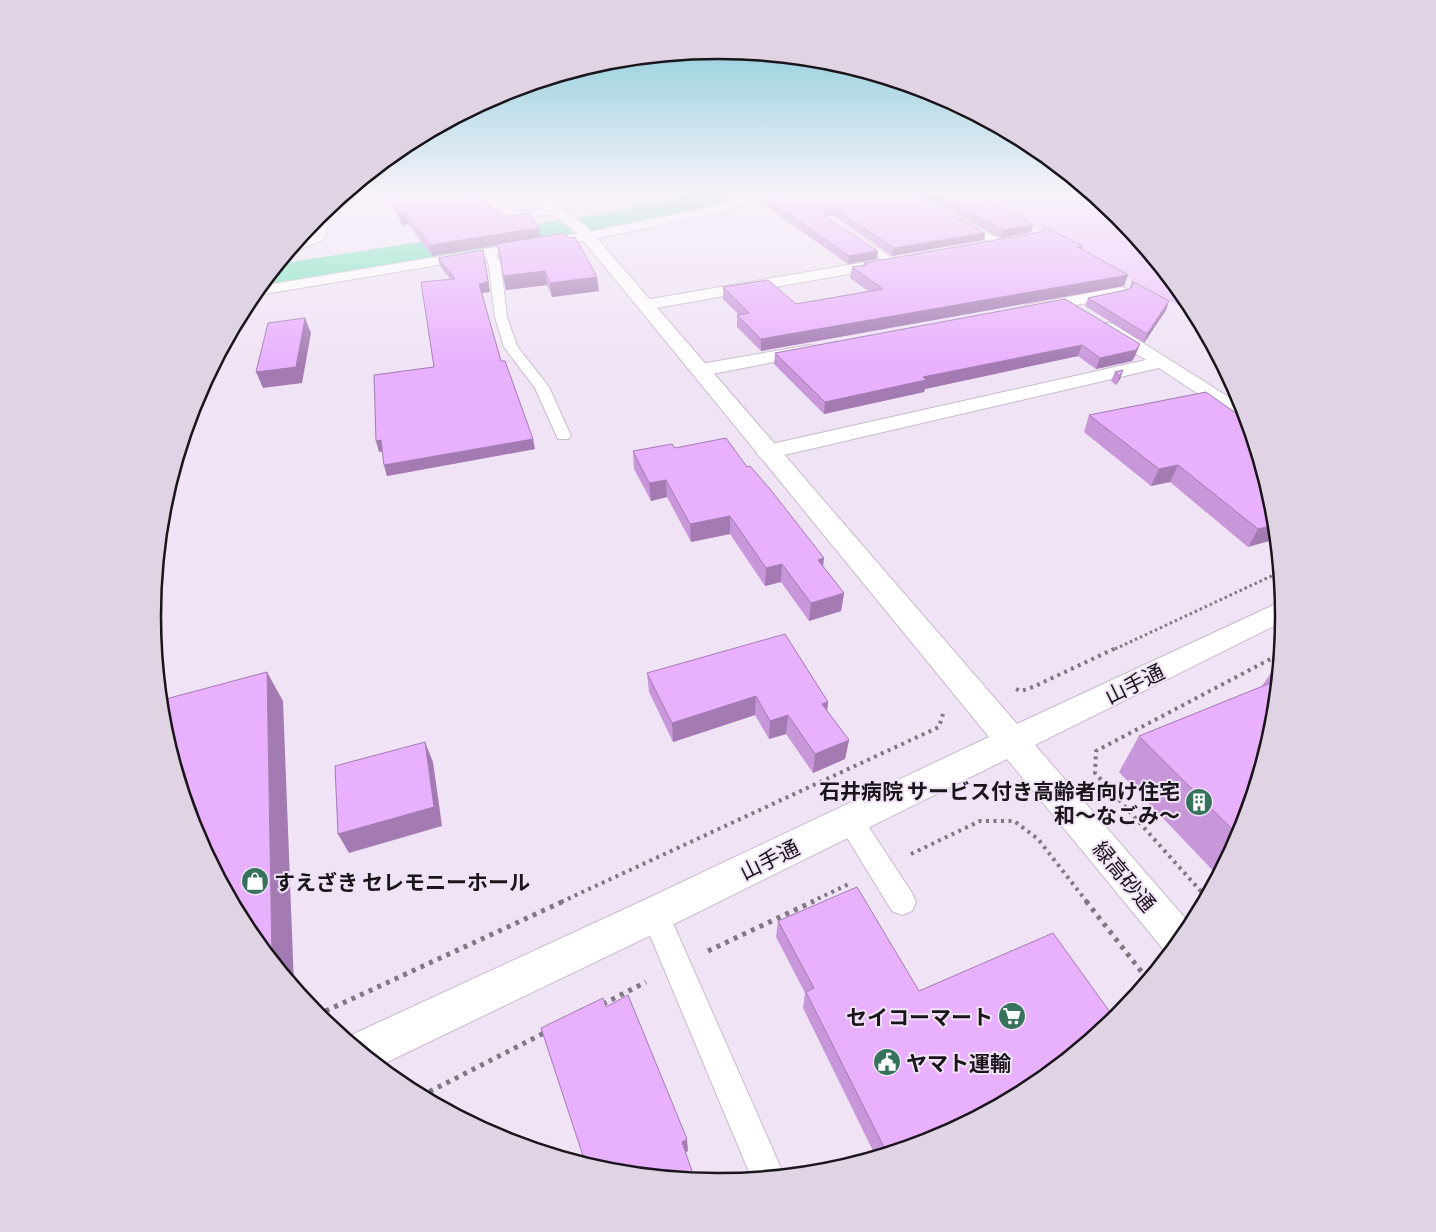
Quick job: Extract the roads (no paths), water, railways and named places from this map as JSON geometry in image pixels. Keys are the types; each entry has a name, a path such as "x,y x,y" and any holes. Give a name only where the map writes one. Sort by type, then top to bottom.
{"street":[{"path":"267,290 500,249"},
{"name":"緑高砂通","path":"598,249 1175,935"},
{"path":"645,305 910,259"},
{"path":"1018,312 1121,292"},
{"path":"1066,303 1236,410"},
{"path":"701,370 826,347"},
{"path":"768,452 1162,362"},
{"name":"山手通","path":"368,1049 655,914 1275,614"}],"lane":[{"path":"874,249 892,262"},
{"path":"490,252 495,266 501,317 510,347 542,387 563,436"},
{"path":"850,820 902,902"},
{"path":"655,914 765,1171"}],"waterway":[{"path":"277,276 446,249"}],"place":[{"name":"石井病院 サービス付き高齢者向け住宅 和～なごみ～","path":"1199,802"},
{"name":"すえざき セレモニーホール","path":"255,881"},
{"name":"セイコーマート","path":"1012,1016"},
{"name":"ヤマト運輸","path":"887,1062"}]}
